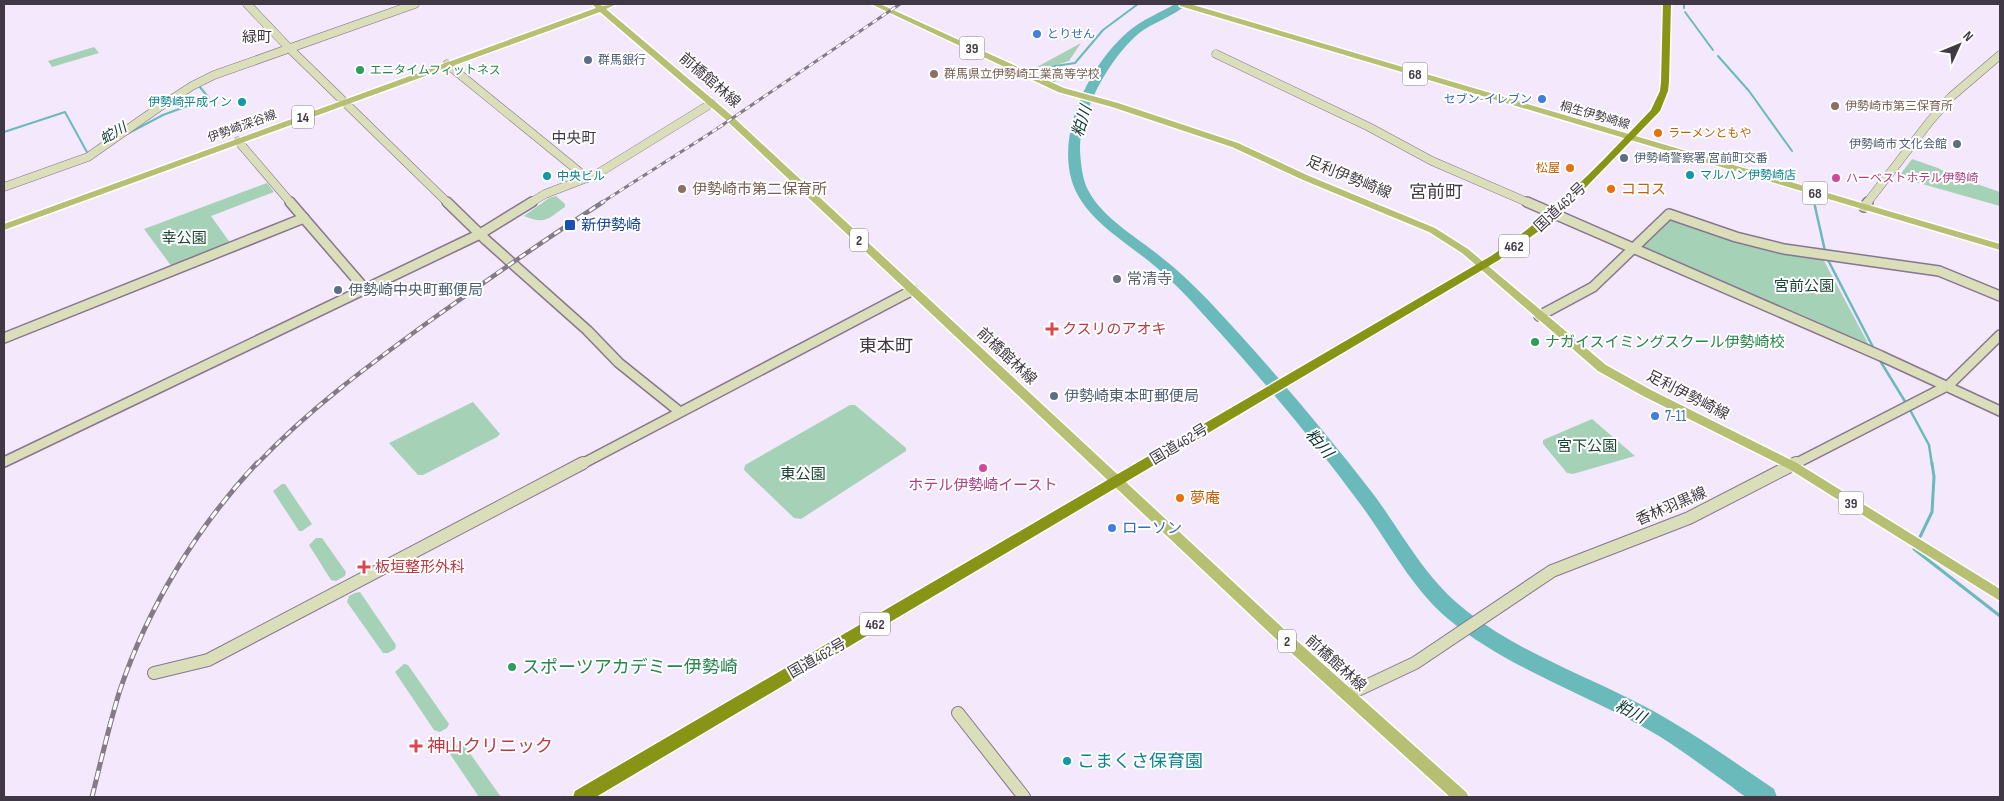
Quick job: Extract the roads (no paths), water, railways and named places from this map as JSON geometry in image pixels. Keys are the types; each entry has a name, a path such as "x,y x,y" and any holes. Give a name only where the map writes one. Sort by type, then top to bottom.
{"highway":[{"name":"国道462号","path":"581,797 1482,266 1526,238 1554,213 1655,111 1664,91 1667,8"}],"main road":[{"path":"598,6 614,4"},
{"name":"足利伊勢崎線","path":"875,4 1068,93 1113,104 1244,148 1306,178 1411,220 1451,241 1582,353 1623,381 1793,466 2000,596"},
{"name":"桐生伊勢崎線","path":"1183,4 2000,247"},
{"name":"伊勢崎深谷線","path":"4,227 345,102 598,6"},
{"name":"前橋館林線","path":"598,6 712,103 1347,695 1461,797"}],"street":[{"path":"247,4 289,48 480,234 587,330 618,363 680,412"},
{"path":"4,187 88,157 192,86 214,75 415,4"},
{"path":"1216,54 1369,127 1432,161 1871,351 1948,385 2000,411"},
{"path":"1864,208 1930,121 1952,96 2000,55"},
{"path":"447,64 587,178"},
{"path":"4,462 480,234 545,194 587,178 712,103"},
{"path":"238,141 365,289"},
{"path":"1538,316 1593,287 1669,214 1736,237 1784,249 1939,271 2000,296"},
{"path":"4,338 304,218"},
{"path":"154,673 208,660 913,290"},
{"name":"香林羽黒線","path":"1347,695 1413,665 1552,571 1690,518 1948,385 2000,335"},
{"path":"958,713 1024,797"}],"waterway":[{"path":"1050,84 1058,78 1045,71 1055,66 1075,63 1103,30 1138,4"},
{"name":"粕川","path":"1182,4 1134,32 1115,52 1089,95 1082,109 1074,135 1076,171 1078,182 1084,194 1104,218 1169,271 1220,323 1349,476 1374,509 1419,576 1435,595 1453,611 1471,626 1501,645 1636,712 1669,731 1766,797"},
{"path":"1685,12 1713,50"},
{"path":"1718,56 1749,91 1792,151"},
{"name":"蛇川","path":"127,134 163,115 209,98 199,86"},
{"name":"蛇川","path":"4,132 65,112 88,154"},
{"path":"1813,199 1814,203"},
{"path":"1814,202 1825,251"},
{"path":"1828,260 1874,349"},
{"path":"1879,359 1906,403"},
{"path":"1909,408 1929,445 1932,465"},
{"path":"1918,541 1932,512 1934,477 1932,463"},
{"path":"1915,545 1914,549 2000,616"}],"railway":[{"path":"718,128 900,4"},
{"path":"601,203 723,125"},
{"path":"256,465 318,406 362,371 537,245 603,202"},
{"path":"92,797 120,690 131,659 145,629 176,569 214,514 257,463"}],"place":[{"name":"とりせん","path":"1037,34"},
{"name":"群馬銀行","path":"588,60"},
{"name":"エニタイムフィットネス","path":"360,70"},
{"name":"群馬県立伊勢崎工業高等学校","path":"934,74"},
{"name":"セブン-イレブン","path":"1542,99"},
{"name":"伊勢崎平成イン","path":"242,102"},
{"name":"伊勢崎市第三保育所","path":"1835,106"},
{"name":"ラーメンともや","path":"1658,133"},
{"name":"伊勢崎市 文化会館","path":"1957,144"},
{"name":"伊勢崎警察署 宮前町交番","path":"1624,158"},
{"name":"松屋","path":"1570,168"},
{"name":"マルハン伊勢崎店","path":"1690,175"},
{"name":"中央ビル","path":"547,176"},
{"name":"ハーベストホテル伊勢崎","path":"1836,178"},
{"name":"伊勢崎市第二保育所","path":"682,189"},
{"name":"ココス","path":"1611,189"},
{"name":"新伊勢崎","path":"570,225"},
{"name":"常清寺","path":"1117,279"},
{"name":"伊勢崎中央町郵便局","path":"338,290"},
{"name":"クスリのアオキ","path":"1052,329"},
{"name":"ナガイスイミングスクール伊勢崎校","path":"1535,342"},
{"name":"伊勢崎東本町郵便局","path":"1054,396"},
{"name":"7-11","path":"1655,416"},
{"name":"ホテル伊勢崎イースト","path":"983,468"},
{"name":"夢庵","path":"1180,498"},
{"name":"ローソン","path":"1112,528"},
{"name":"板垣整形外科","path":"364,567"},
{"name":"スポーツアカデミー伊勢崎","path":"512,667"},
{"name":"神山クリニック","path":"416,746"},
{"name":"こまくさ保育園","path":"1067,761"}],"district":[{"name":"緑町","path":"257,37"},
{"name":"中央町","path":"574,138"},
{"name":"宮前町","path":"1436,192"},
{"name":"東本町","path":"886,346"}],"park label":[{"name":"幸公園","path":"184,238"},
{"name":"宮前公園","path":"1804,286"},
{"name":"宮下公園","path":"1587,446"},
{"name":"東公園","path":"803,474"}]}
